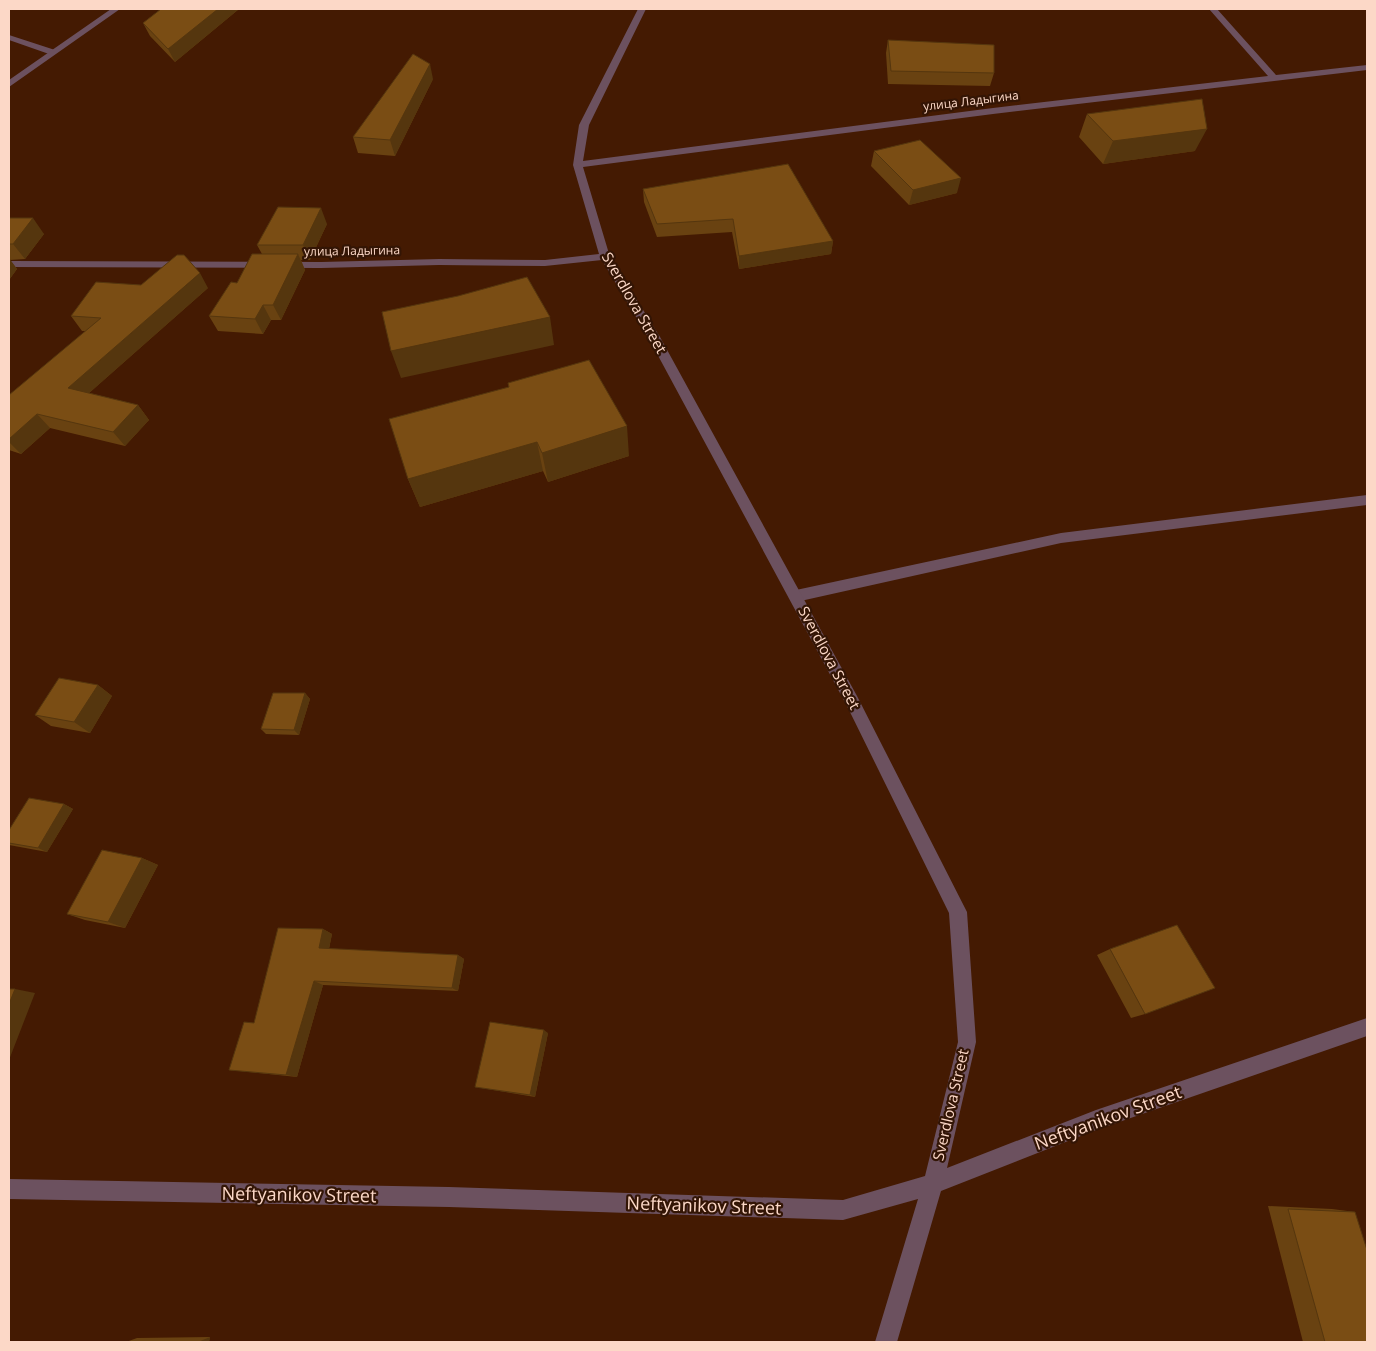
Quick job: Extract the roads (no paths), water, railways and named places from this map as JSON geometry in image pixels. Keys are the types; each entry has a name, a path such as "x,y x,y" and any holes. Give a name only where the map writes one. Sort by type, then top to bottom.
{"street":[{"path":"9,84 52,52 116,9"},
{"name":"Sverdlova Street","path":"642,9 584,125 578,165 605,257 654,337 796,596 852,701 958,912 967,1042 933,1184 886,1342"},
{"path":"1213,9 1274,79"},
{"path":"9,37 52,52"},
{"name":"улица Ладыгина","path":"578,165 974,113 1367,67"},
{"name":"улица Ладыгина","path":"9,264 321,265 439,262 545,263 605,257"},
{"path":"796,596 1061,538 1367,500"},
{"name":"Neftyanikov Street","path":"9,1189 439,1197 843,1210 933,1184 1096,1120 1367,1027"}]}
